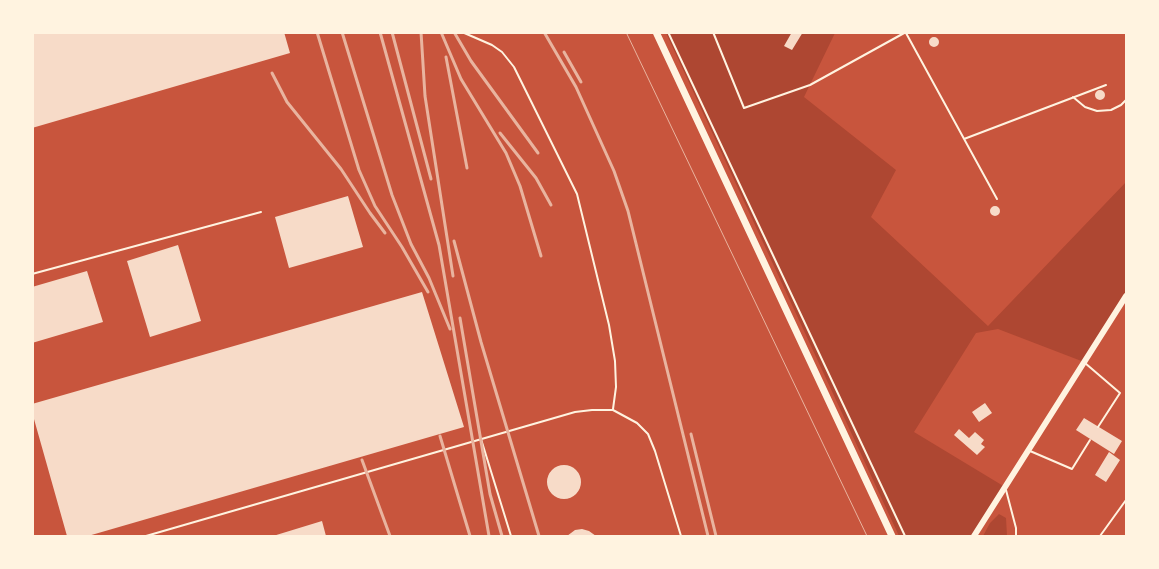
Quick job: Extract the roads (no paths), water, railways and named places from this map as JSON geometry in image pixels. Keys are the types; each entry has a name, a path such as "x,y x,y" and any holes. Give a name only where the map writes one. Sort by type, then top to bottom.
{"main road":[{"path":"656,32 892,536"},
{"path":"974,536 1126,296"}],"lane":[{"path":"462,32 492,45 502,52 514,67 577,194 609,325 615,361 616,387 613,410"},
{"path":"713,32 744,108 810,85 906,33 998,199"},
{"path":"964,139 1106,85"},
{"path":"1073,97 1085,107 1098,111 1111,110 1126,100"},
{"path":"32,274 261,212"},
{"path":"1084,362 1120,393 1098,427"},
{"path":"146,536 575,412 613,410 637,423 648,434 655,451 680,536"},
{"path":"481,439 511,536"},
{"path":"1028,450 1072,469 1090,440"},
{"path":"1005,487 1016,528 1016,536"}],"tram line":[{"path":"626,32 867,536"}],"railway":[{"path":"317,32 359,170 375,206 428,292"},
{"path":"342,32 392,195 411,244 429,278 450,329"},
{"path":"380,32 439,245 489,536"},
{"path":"392,32 431,179"},
{"path":"421,32 425,96 453,276"},
{"path":"441,32 461,79 506,153 520,186 541,256"},
{"path":"454,32 471,61 538,153"},
{"path":"544,32 576,87 614,171 628,211 708,536"},
{"path":"564,52 581,82"},
{"path":"446,57 467,168"},
{"path":"272,73 287,102 341,169 385,233"},
{"path":"500,133 536,178 551,205"},
{"path":"454,241 481,342 539,536"},
{"path":"460,318 490,494 502,536"},
{"path":"691,434 716,536"},
{"path":"440,436 470,536"},
{"path":"362,460 390,536"}]}
